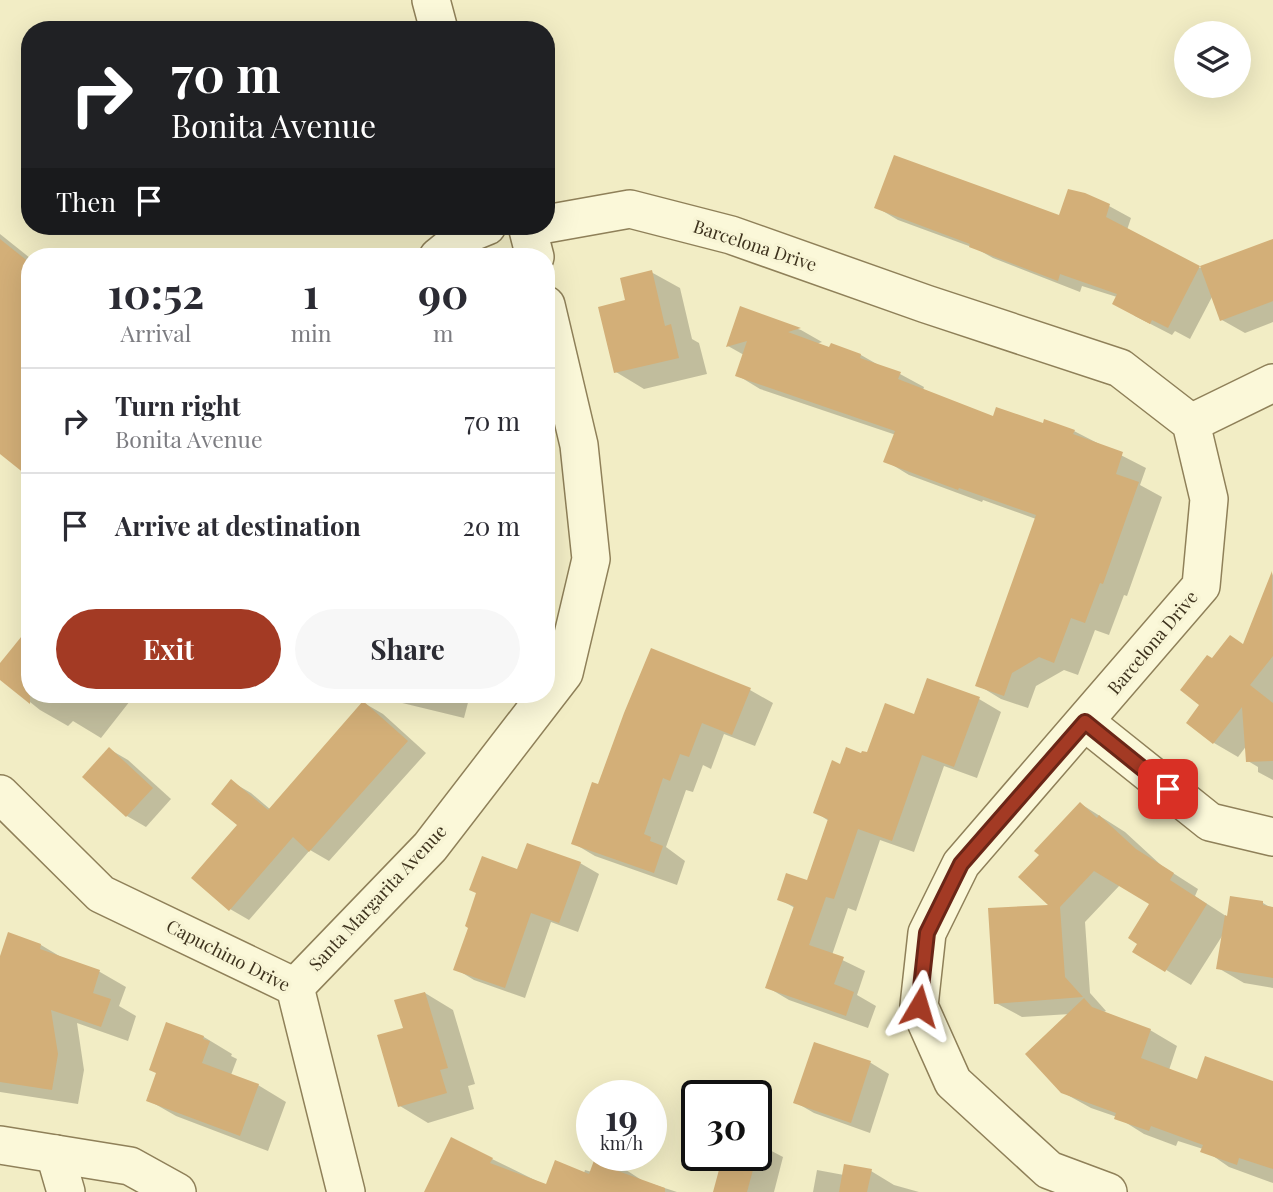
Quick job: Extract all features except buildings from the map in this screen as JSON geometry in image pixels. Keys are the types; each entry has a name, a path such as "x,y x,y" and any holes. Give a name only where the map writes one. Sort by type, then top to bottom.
{"street":[{"path":"431,0 437,21"},
{"name":"Barcelona Drive","path":"555,227 630,209 731,235 926,304 1120,368 1191,423 1209,499 1201,586 961,864 927,933 919,1006 953,1082 1039,1181 1108,1192"},
{"path":"450,248 465,235"},
{"name":"Santa Margarita Avenue","path":"555,343 579,446 591,559 564,673 555,685"},
{"path":"1191,423 1273,383"},
{"name":"Santa Margarita Avenue","path":"295,987 430,846 541,703"},
{"path":"1085,722 1210,822 1273,837"},
{"name":"Capuchino Drive","path":"0,793 102,894 295,987 346,1192"},
{"path":"0,1146 130,1166 156,1187"},
{"path":"55,1154 66,1192"}],"route":[{"path":"919,1006 927,933 961,864 1085,722 1168,789"}]}
